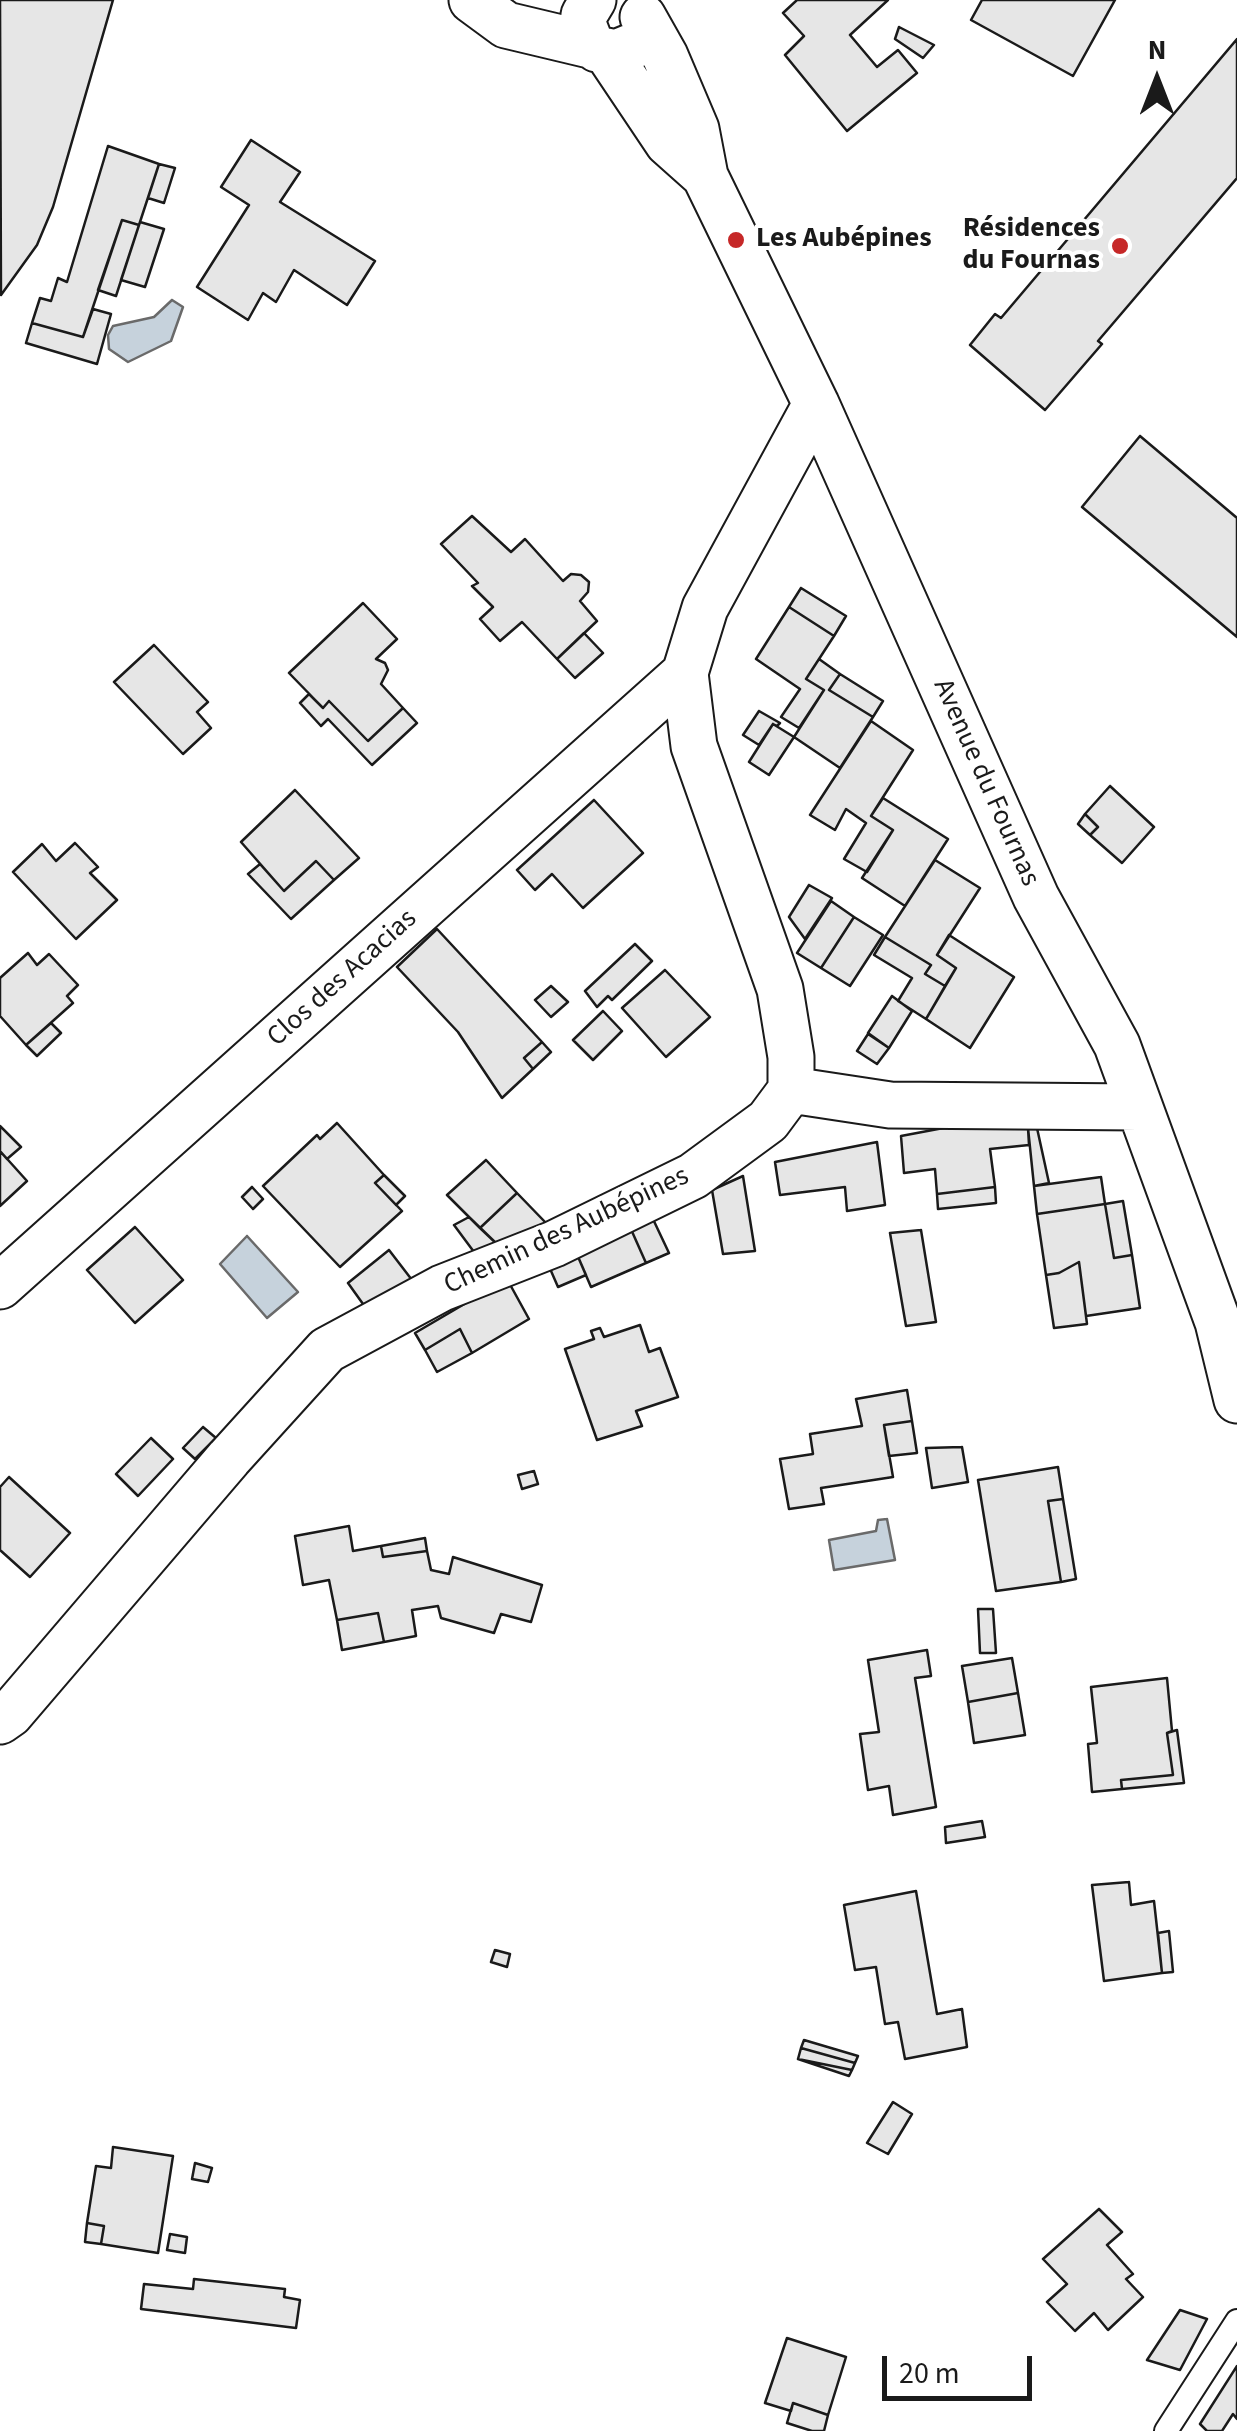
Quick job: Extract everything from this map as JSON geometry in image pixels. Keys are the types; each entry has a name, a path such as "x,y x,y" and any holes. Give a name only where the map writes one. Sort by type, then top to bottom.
{"street":[{"path":"475,0 506,24 600,49 626,50 640,37 640,6"},
{"path":"594,0 584,14 583,24 585,34 600,49"},
{"name":"Avenue du Fournas","path":"640,6 696,130 705,176 816,404 1036,897 1117,1045 1218,1322 1237,1400"},
{"name":"Avenue du Fournas","path":"600,49 668,143 705,176"},
{"path":"816,404 706,608 685,673 694,746 780,989 792,1057 792,1090 890,1106 1139,1107"},
{"name":"Clos des Acacias","path":"0,1286 685,673"},
{"name":"Chemin des Aubépines","path":"0,1722 326,1350 442,1288 554,1244 693,1176 768,1120 792,1090"}],"lane":[{"path":"1166,2431 1237,2321"}],"shaded area":[{"path":"172,300 183,307 171,341 128,362 109,349 108,335 113,326 154,317"},
{"path":"247,1236 298,1292 267,1318 220,1264"},
{"path":"887,1519 895,1560 834,1570 829,1540 876,1531 878,1520"}],"building":[{"path":"0,0 113,0 53,207 37,245 1,295"},
{"path":"797,0 888,0 850,35 877,67 898,50 917,73 847,131 785,55 804,36 783,13"},
{"path":"982,0 1115,0 1073,76 971,20"},
{"path":"899,27 934,45 923,58 895,39"},
{"name":"Résidences du Fournas","path":"1237,39 1237,178 1098,341 1102,344 1045,410 970,345 995,314 1001,318"},
{"path":"251,140 300,172 280,202 375,261 347,305 294,270 276,302 263,293 248,320 197,287 249,205 221,187"},
{"path":"108,146 159,164 139,225 122,220 83,337 32,323 40,298 51,301 58,278 67,282"},
{"path":"159,164 175,168 164,203 148,198"},
{"path":"122,220 139,225 116,296 98,290"},
{"path":"140,222 164,229 145,287 121,280"},
{"path":"93,309 111,314 97,364 26,343 32,323 83,337"},
{"path":"1140,436 1237,518 1237,637 1082,507"},
{"path":"472,516 511,552 525,539 563,581 571,574 581,575 589,582 588,592 580,601 597,621 557,659 522,622 500,641 480,619 493,607 472,586 478,583 441,544"},
{"path":"801,588 846,616 834,636 789,607"},
{"path":"363,603 397,639 376,659 385,663 388,670 381,684 403,708 368,741 329,701 323,708 289,673"},
{"path":"789,607 834,636 806,679 824,690 799,728 781,717 800,689 756,659"},
{"path":"584,633 603,653 575,678 557,659"},
{"path":"154,645 208,702 197,712 211,728 183,754 114,682"},
{"path":"819,659 840,674 829,690 873,717 840,768 794,737 824,690 806,679"},
{"path":"840,674 883,701 873,717 829,690"},
{"path":"309,694 323,708 329,701 368,741 403,708 417,723 372,765 328,719 321,726 300,703"},
{"path":"759,711 780,723 773,724 759,745 743,735"},
{"path":"871,721 913,750 871,816 893,830 867,872 844,859 866,823 846,809 835,830 810,815"},
{"path":"773,724 794,737 769,775 749,762"},
{"path":"1110,786 1154,827 1122,863 1090,835 1098,827 1085,814"},
{"path":"295,790 359,858 334,880 316,861 284,891 241,842"},
{"path":"883,798 948,839 905,906 862,878 893,830 871,816"},
{"path":"594,800 643,853 583,908 552,874 535,890 517,870"},
{"path":"1085,814 1098,827 1090,835 1078,824"},
{"path":"75,843 98,867 90,873 117,900 76,939 13,872 42,844 56,861"},
{"path":"935,860 980,888 937,955 956,968 945,986 925,974 931,965 885,937"},
{"path":"316,861 334,880 291,919 248,874 260,864 284,891"},
{"path":"809,885 832,898 805,939 789,917"},
{"path":"831,901 854,917 821,968 797,953"},
{"path":"854,917 883,935 850,986 821,968"},
{"path":"437,929 542,1042 524,1058 533,1069 502,1098 458,1032 397,967"},
{"path":"949,935 1014,977 970,1048 926,1019 956,968 937,955"},
{"path":"885,937 931,965 925,974 945,986 926,1019 898,1001 912,978 874,955"},
{"path":"635,944 652,961 612,1000 608,996 597,1007 585,991"},
{"path":"28,953 37,965 49,954 78,985 67,996 73,1003 26,1045 0,1016 0,978"},
{"path":"665,970 710,1017 666,1057 622,1008"},
{"path":"551,986 568,1002 551,1017 535,1000"},
{"path":"892,996 912,1011 889,1048 868,1033"},
{"path":"603,1011 622,1031 593,1060 573,1040"},
{"path":"51,1023 61,1033 37,1056 26,1045"},
{"path":"868,1034 889,1048 877,1064 857,1051"},
{"path":"542,1042 551,1052 533,1069 524,1058"},
{"path":"337,1123 384,1175 375,1183 402,1211 340,1267 263,1186 317,1135 320,1139"},
{"path":"0,1126 21,1147 7,1159 0,1151"},
{"path":"954,1126 1028,1128 1029,1145 990,1149 995,1187 937,1194 935,1169 904,1173 901,1136"},
{"path":"1028,1128 1037,1128 1049,1183 1034,1186"},
{"path":"877,1142 885,1205 847,1211 845,1187 780,1195 775,1162"},
{"path":"0,1151 27,1181 0,1206"},
{"path":"486,1160 517,1193 480,1228 447,1195"},
{"path":"384,1175 405,1196 396,1205 375,1183"},
{"path":"743,1176 755,1251 723,1254 712,1190"},
{"path":"1101,1177 1105,1204 1037,1214 1034,1186"},
{"path":"252,1187 263,1199 253,1209 242,1197"},
{"path":"995,1187 996,1203 938,1209 937,1194"},
{"path":"517,1193 546,1223 499,1246 480,1228"},
{"path":"1123,1201 1132,1255 1114,1258 1105,1204"},
{"path":"1105,1204 1114,1258 1132,1255 1140,1308 1086,1316 1079,1262 1046,1275 1037,1214"},
{"path":"469,1217 499,1246 477,1256 454,1225"},
{"path":"652,1217 669,1253 646,1263 630,1227"},
{"path":"135,1227 183,1280 135,1323 87,1270"},
{"path":"630,1227 646,1263 591,1287 576,1252"},
{"path":"921,1230 936,1322 906,1326 890,1233"},
{"path":"389,1250 412,1280 368,1311 348,1283"},
{"path":"576,1252 586,1275 558,1287 548,1264"},
{"path":"1079,1262 1087,1324 1054,1328 1046,1275"},
{"path":"507,1279 529,1319 472,1353 460,1329 425,1350 415,1333"},
{"path":"640,1325 649,1352 660,1348 678,1397 636,1411 642,1426 597,1440 565,1349 594,1339 591,1331 600,1328 604,1337"},
{"path":"460,1329 472,1353 437,1372 425,1350"},
{"path":"907,1390 912,1421 884,1425 893,1477 821,1488 824,1504 789,1509 780,1459 813,1454 810,1434 862,1426 856,1399"},
{"path":"912,1421 917,1453 889,1456 884,1425"},
{"path":"203,1427 216,1438 195,1459 183,1448"},
{"path":"151,1438 173,1459 138,1496 116,1474"},
{"path":"962,1447 968,1482 932,1488 926,1448"},
{"path":"1058,1467 1063,1499 1048,1501 1061,1582 996,1591 978,1480"},
{"path":"534,1471 538,1484 522,1489 518,1475"},
{"path":"9,1477 70,1533 30,1577 0,1550 0,1487"},
{"path":"1063,1499 1076,1579 1061,1582 1048,1501"},
{"path":"349,1526 353,1551 381,1546 383,1557 427,1551 431,1570 449,1574 453,1557 542,1585 531,1622 501,1614 494,1633 441,1618 438,1606 412,1610 416,1636 384,1642 378,1613 337,1620 329,1580 303,1585 295,1536"},
{"path":"425,1538 427,1551 383,1557 381,1546"},
{"path":"978,1609 993,1609 996,1653 980,1653"},
{"path":"378,1613 384,1642 342,1650 337,1620"},
{"path":"927,1650 931,1676 915,1678 936,1807 893,1815 889,1786 868,1790 860,1734 879,1732 868,1660"},
{"path":"1012,1658 1018,1693 968,1702 962,1666"},
{"path":"1167,1678 1172,1731 1167,1733 1173,1775 1121,1780 1122,1789 1092,1792 1088,1744 1097,1743 1091,1687"},
{"path":"1018,1693 1025,1735 974,1743 968,1702"},
{"path":"1177,1730 1184,1783 1122,1789 1121,1780 1173,1775 1167,1733"},
{"path":"982,1821 985,1837 946,1843 945,1827"},
{"path":"1129,1882 1131,1905 1154,1901 1162,1973 1104,1981 1092,1885"},
{"path":"916,1891 937,2014 962,2009 967,2047 905,2059 898,2022 885,2024 876,1967 855,1970 844,1905"},
{"path":"1169,1931 1173,1972 1162,1973 1158,1933"},
{"path":"495,1950 510,1954 507,1967 491,1962"},
{"path":"804,2040 858,2056 855,2063 801,2048"},
{"path":"801,2048 855,2063 852,2070 798,2059"},
{"path":"798,2059 852,2070 849,2076"},
{"path":"893,2102 912,2114 888,2154 867,2143"},
{"path":"113,2147 173,2156 158,2253 101,2244 104,2226 87,2223 96,2166 111,2168"},
{"path":"195,2163 212,2168 208,2182 192,2179"},
{"path":"1099,2209 1122,2232 1107,2245 1133,2274 1126,2279 1143,2297 1108,2330 1094,2313 1075,2331 1047,2302 1067,2284 1043,2259"},
{"path":"87,2223 104,2226 101,2244 85,2242"},
{"path":"170,2234 187,2237 185,2253 167,2250"},
{"path":"194,2279 285,2289 284,2297 300,2300 296,2328 141,2309 144,2284 193,2289"},
{"path":"1180,2310 1207,2319 1180,2370 1147,2360"},
{"path":"787,2338 846,2357 828,2415 793,2403 791,2411 765,2403"},
{"path":"1237,2366 1237,2419 1233,2414 1222,2431 1207,2431 1200,2424"},
{"path":"793,2403 828,2415 824,2431 787,2423"}],"place":[{"name":"Les Aubépines","path":"736,240"},
{"name":"Résidences du Fournas","path":"1120,246"}]}
